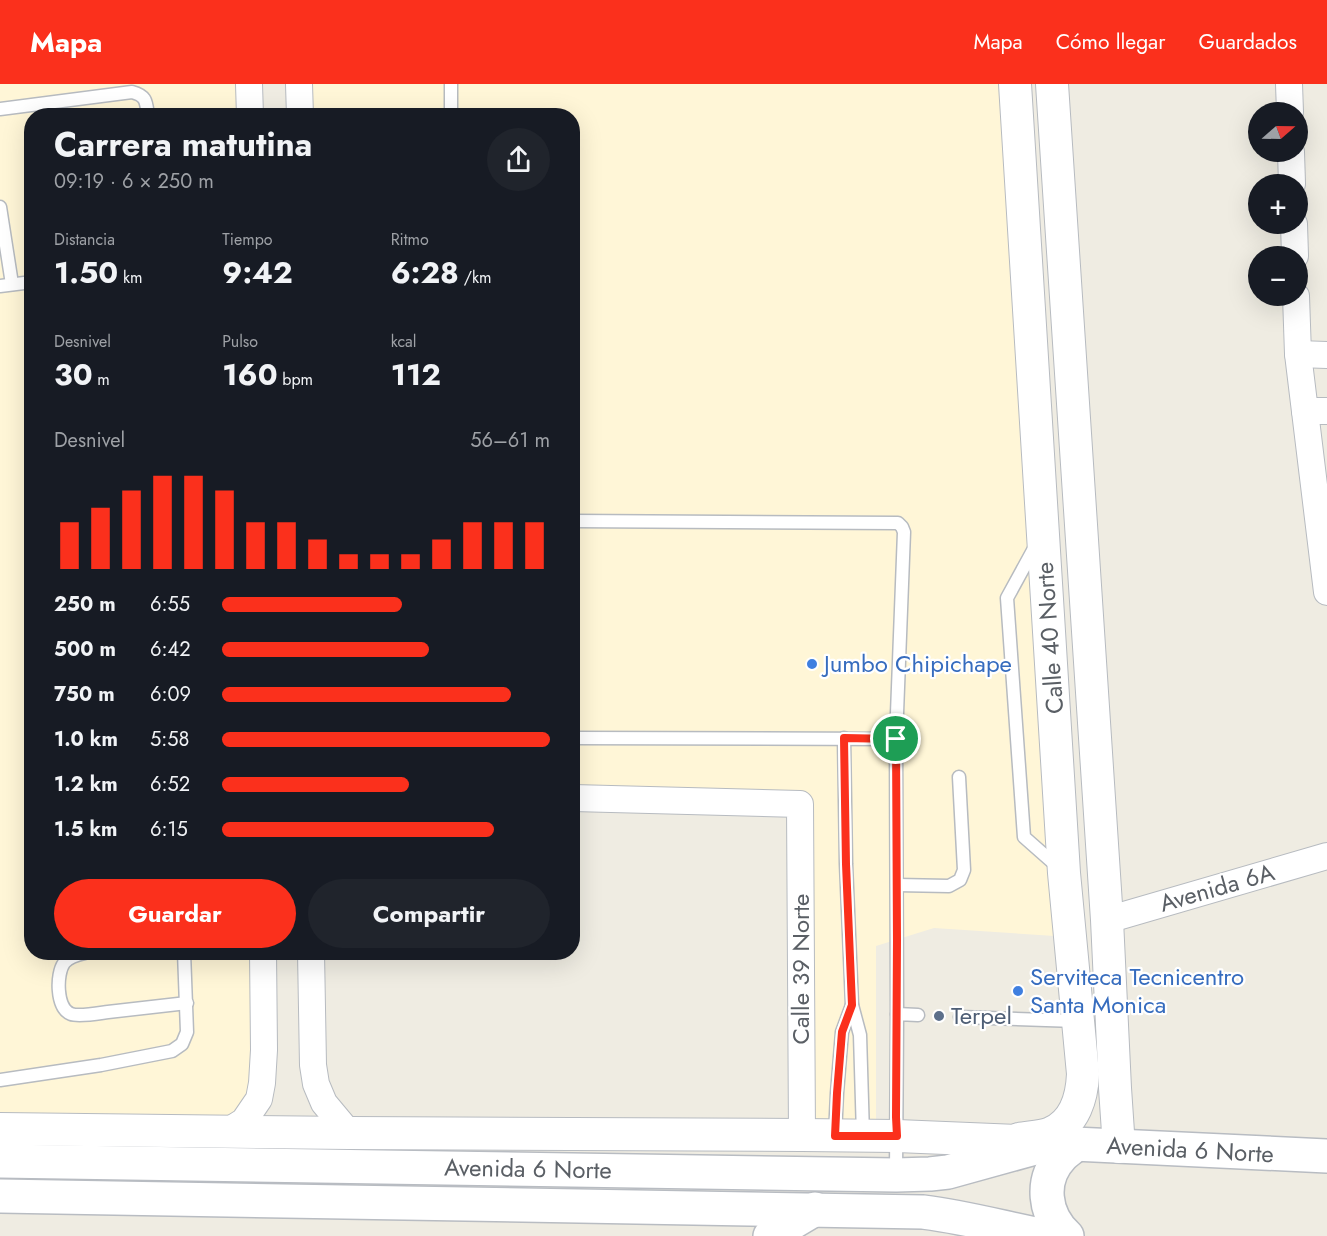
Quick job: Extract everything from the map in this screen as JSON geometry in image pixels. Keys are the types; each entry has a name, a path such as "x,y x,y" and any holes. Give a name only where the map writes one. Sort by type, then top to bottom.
{"main road":[{"name":"Avenida 6 Norte","path":"0,1161 930,1174 958,1170 1064,1143 1327,1156"},
{"path":"1064,1143 1061,1156 1050,1173 1046,1192 1049,1212 1067,1236"},
{"name":"Avenida 6 Norte","path":"4,1197 923,1212 956,1216 1045,1236"},
{"path":"770,1236 816,1209"}],"street":[{"path":"249,84 250,108"},
{"path":"299,84 300,108"},
{"name":"Calle 40 Norte","path":"1006,1141 1052,1132 1065,1122 1075,1111 1081,1096 1083,1081 1064,873 1015,84"},
{"name":"Calle 40 Norte","path":"1052,84 1107,920 1119,1147"},
{"path":"1289,84 1290,102"},
{"path":"1296,306 1298,354 1316,411 1327,591"},
{"path":"1298,354 1327,355"},
{"name":"Calle 39 Norte","path":"580,798 800,804 802,1135"},
{"name":"Avenida 6A","path":"1107,920 1327,856"},
{"path":"228,1131 244,1121 259,1099 264,1050 263,960"},
{"path":"311,960 313,1065 316,1084 324,1102 349,1133"},
{"name":"Avenida 6 Norte","path":"0,1129 897,1136 1064,1143"}],"lane":[{"path":"451,108 452,84"},
{"path":"0,109 132,92 140,94 146,100 147,108"},
{"path":"0,207 6,285 24,283"},
{"path":"580,521 898,523 902,527 904,532 896,739 896,1174"},
{"path":"580,738 896,739"},
{"path":"844,738 852,1005 860,1035 849,1136"},
{"path":"897,885 950,886 960,880 964,870 959,777"},
{"path":"68,960 65,962 61,972 59,996 62,1007 71,1014 89,1015 187,1004"},
{"path":"0,1080 100,1065 172,1051 182,1044 187,1032 184,960"},
{"path":"849,1136 837,1093 842,1032 852,1005"},
{"path":"897,1014 918,1015"},
{"path":"960,1017 1079,1022"}],"shaded area":[{"path":"0,84 249,84 250,108 24,108 24,960 263,960 264,1050 244,1121 0,1129"},
{"name":"Jumbo Chipichape","path":"299,84 1015,84 1070,937 934,928 876,946 876,1136 802,1135 800,804 580,798 580,108 300,108"}],"place":[{"name":"Jumbo Chipichape","path":"812,664"},
{"name":"Serviteca Tecnicentro Santa Monica","path":"1018,991"},
{"name":"Terpel","path":"939,1016"}],"route":[{"path":"844,738 896,739 897,1136 835,1136 842,1032 852,1005 844,738"}]}
